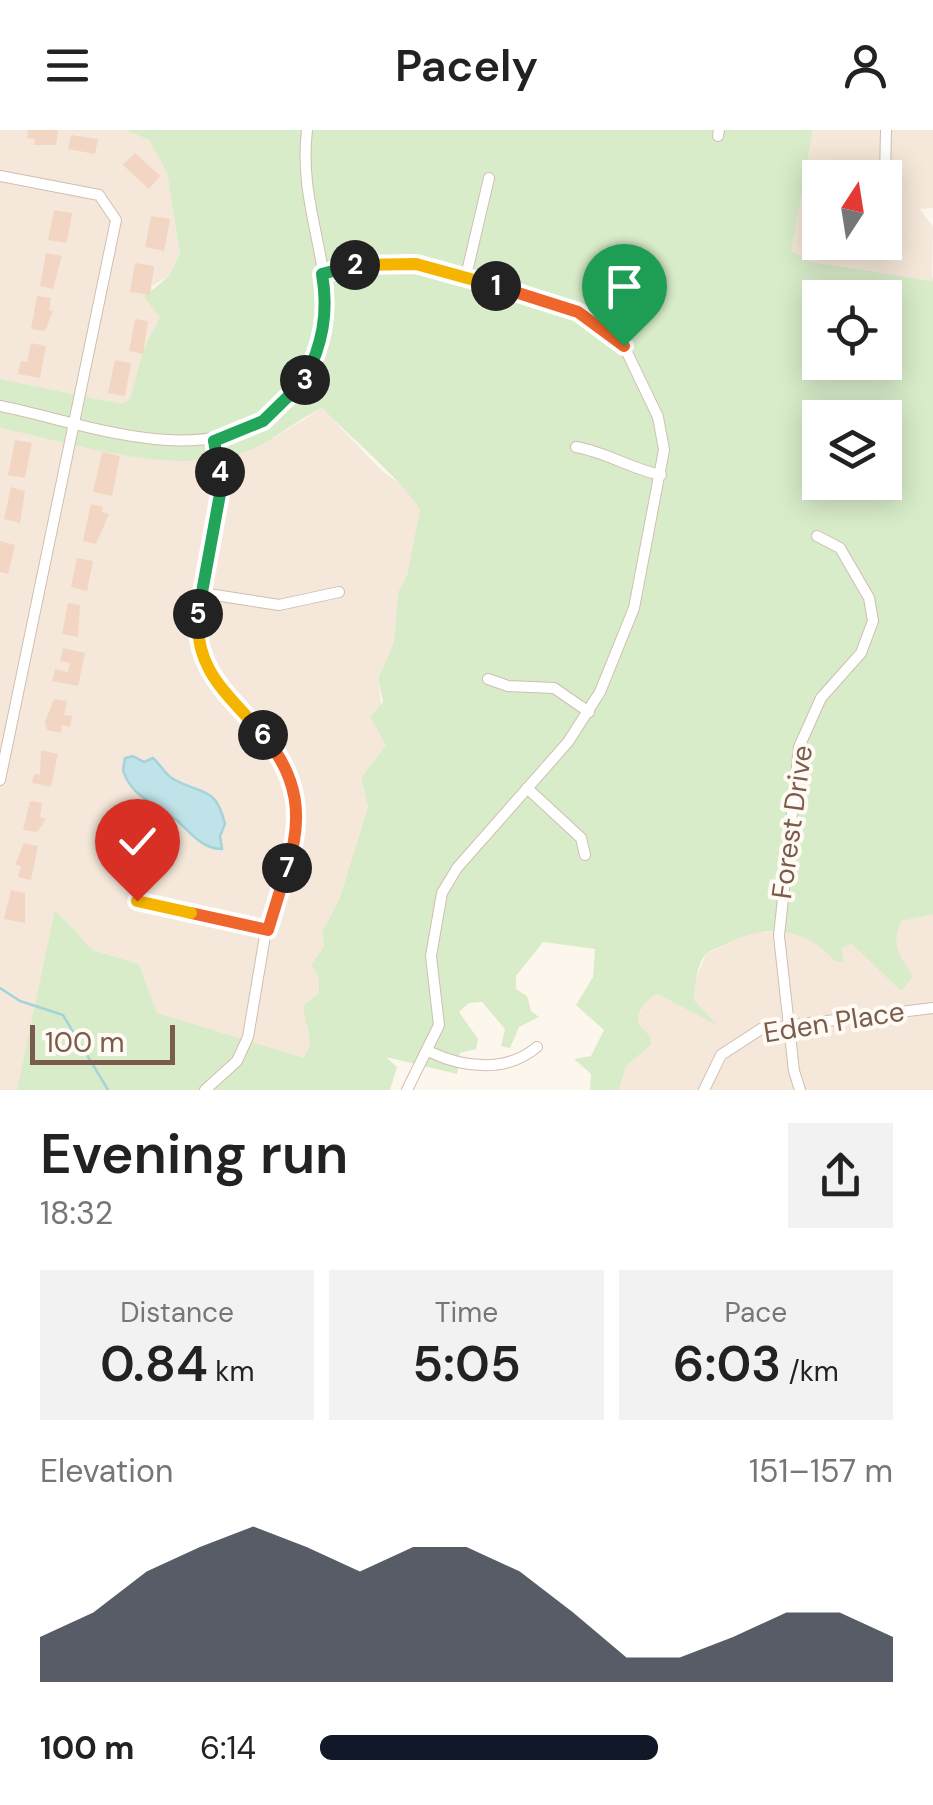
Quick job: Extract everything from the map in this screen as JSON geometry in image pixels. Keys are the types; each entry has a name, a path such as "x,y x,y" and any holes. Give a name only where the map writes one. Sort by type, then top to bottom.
{"street":[{"path":"0,406 152,438 214,441 263,421 303,383 319,351 327,315 303,168 307,130"},
{"path":"885,160 886,130"},
{"path":"0,176 99,195 114,213 112,243 3,749 0,780"},
{"path":"466,276 488,178"},
{"path":"322,274 387,262 466,276 578,312 624,346 658,417 664,450 634,608 620,650 588,712 457,868 442,892 430,956 440,1006 439,1026 430,1052 407,1090"},
{"path":"206,1090 227,1074 243,1049 268,930 294,848 298,819 295,791 275,749 214,684 201,654 197,629 220,494 214,441"},
{"path":"576,447 598,450 624,466 662,476"},
{"name":"Forest Drive","path":"800,1090 788,1023 780,912 799,747 821,698 861,653 873,621 869,598 840,548 817,536"},
{"path":"202,593 279,605 339,592"},
{"path":"488,680 508,686 554,688 588,712"},
{"path":"527,788 581,838 585,855"},
{"path":"137,901 268,930"},
{"name":"Eden Place","path":"704,1090 712,1068 734,1043 761,1029 933,1008"},
{"path":"430,1052 474,1066 518,1060 537,1047"}],"shaded area":[{"path":"0,130 125,130 149,140 167,173 180,254 169,276 151,287 160,317 143,350 130,400 122,404 0,379"},
{"path":"813,130 933,130 933,208 920,209 933,227 932,281 806,260 902,260 902,160 807,160"},
{"path":"802,188 802,258 790,251"},
{"path":"322,408 381,470 407,489 420,509 407,575 398,592 394,642 378,677 386,745 361,778 368,805 339,900 322,932 324,946 311,965 319,978 319,993 306,1026 310,1044 304,1059 157,1013 139,964 93,950 56,911 17,1090 0,1090 0,428 143,457 274,438"},
{"path":"933,914 933,1090 619,1090 626,1066 651,1045 650,1036 637,1024 643,1003 657,994 714,1023 694,1000 695,981 706,954 749,933 794,931 818,942 836,961 841,947 852,944 888,975 907,967 897,956 895,936 902,921"}],"green space":[{"path":"125,130 813,130 808,160 802,160 802,190 791,251 811,262 932,281 933,275 933,914 902,921 898,930 898,951 913,977 901,991 852,944 841,948 844,962 835,961 812,941 785,932 743,937 706,954 698,970 694,1000 717,1025 657,994 643,1006 638,1024 650,1036 651,1045 626,1066 619,1090 590,1090 591,1074 574,1059 591,1056 604,1030 576,1005 593,977 595,949 543,942 516,976 516,989 527,996 531,1011 539,1017 519,1027 510,1048 501,1046 505,1029 482,1002 469,1003 459,1012 478,1039 476,1049 460,1053 457,1074 386,1057 397,1067 390,1090 17,1090 55,910 93,950 139,964 157,1013 304,1058 310,1044 303,1006 319,993 319,978 311,965 324,946 322,932 339,900 368,806 361,778 386,745 370,717 383,702 378,678 394,642 398,592 407,575 420,509 322,408 253,449 213,459 182,461 121,455 0,428 0,379 122,404 130,399 143,350 160,317 144,297 169,276 180,254 167,173 149,140"}],"water":[{"path":"133,756 144,762 153,758 172,778 213,798 225,824 220,836 222,849 202,843 132,787 123,770 125,758"}],"building":[{"path":"28,130 58,130 56,145 34,145 35,139 27,138"},
{"path":"71,135 98,139 95,154 68,149"},
{"path":"135,153 160,176 149,189 123,165"},
{"path":"54,210 72,213 67,243 48,240"},
{"path":"151,216 170,219 164,251 145,247"},
{"path":"46,253 62,256 53,289 40,286"},
{"path":"135,263 154,266 150,295 130,292"},
{"path":"37,296 51,298 49,310 53,311 45,331 31,329"},
{"path":"135,319 148,321 143,354 129,351"},
{"path":"31,343 46,346 40,378 18,374 21,361 27,362"},
{"path":"115,360 131,363 125,396 108,393"},
{"path":"15,440 32,443 25,478 8,475"},
{"path":"102,452 120,456 112,496 93,492"},
{"path":"11,487 25,491 20,523 4,519"},
{"path":"91,504 103,507 102,512 109,514 96,544 83,541"},
{"path":"0,541 15,545 8,574 0,572"},
{"path":"77,558 93,561 87,591 71,587"},
{"path":"68,603 80,605 78,637 62,634"},
{"path":"63,648 85,653 78,686 52,681 55,669 68,672 70,663 60,661"},
{"path":"54,699 67,701 64,715 72,716 70,727 62,725 61,733 47,730 45,722"},
{"path":"41,750 58,754 51,787 32,783 34,774 40,775"},
{"path":"30,801 42,803 40,817 46,819 37,832 23,830"},
{"path":"24,843 38,846 31,880 18,877 21,866 15,865"},
{"path":"11,890 25,893 25,923 4,919"}],"waterway":[{"path":"0,988 20,1001 63,1015 108,1090"}],"route":[{"path":"137,901 268,930 294,848 298,819 287,767 257,727 214,684 201,654 197,629 220,494 214,441 263,421 303,383 319,351 327,315 322,274 357,264 416,264 578,312 624,346"}]}
